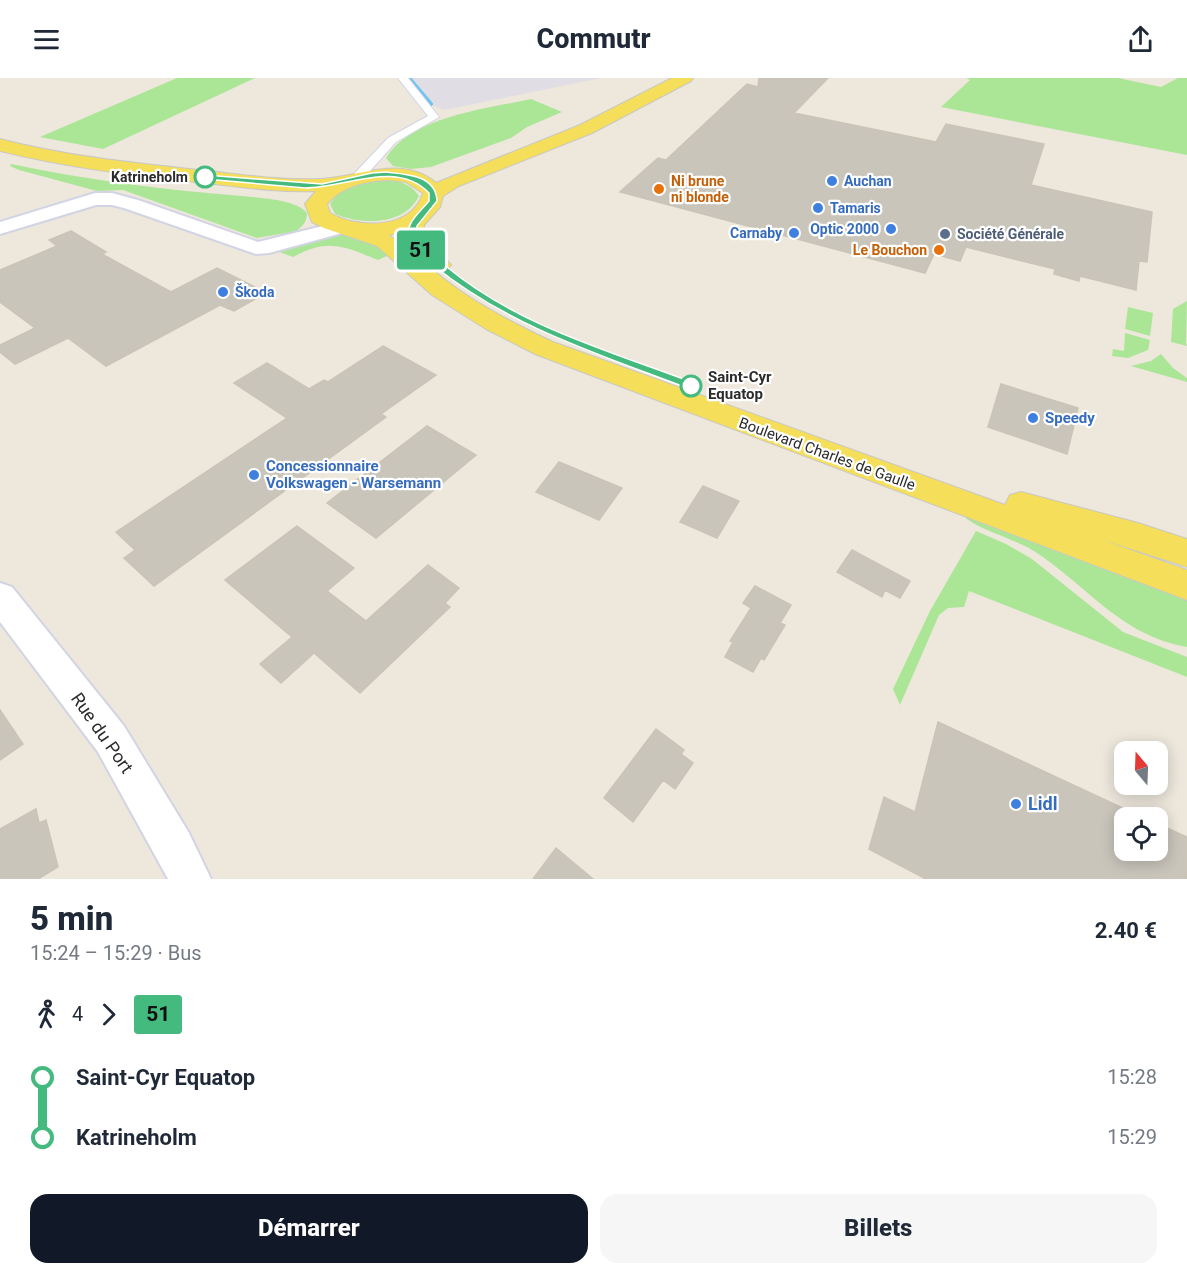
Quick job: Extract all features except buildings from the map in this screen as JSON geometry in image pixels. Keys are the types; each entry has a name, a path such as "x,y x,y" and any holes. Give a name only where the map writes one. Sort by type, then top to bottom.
{"main road":[{"path":"412,177 437,172 560,126 610,104 657,78"},
{"path":"347,229 390,228 426,205 452,182 586,129 685,78"},
{"path":"0,145 96,164 170,173 305,186 349,180"},
{"name":"Boulevard Charles de Gaulle","path":"0,155 60,168 256,192 318,210 347,229 385,241 441,290 515,334 561,355 1187,585"},
{"path":"318,210 330,189 380,168 412,177 429,187 426,205"},
{"name":"Boulevard Charles de Gaulle","path":"426,205 412,225 413,240 420,250 483,298 534,326 686,384 1030,507 1138,536 1187,553"}],"street":[{"path":"380,168 383,147 434,117 403,78"},
{"path":"0,228 79,202 112,199 251,247 269,247 291,240 347,229"},
{"path":"291,240 318,210"},
{"name":"Rue du Port","path":"0,597 111,739 190,879"}],"shaded area":[{"path":"412,78 601,78 444,110 434,106"}],"green space":[{"path":"177,78 255,78 103,149 40,137"},
{"path":"966,78 1118,78 1161,87 1178,78 1187,78 1187,155 941,107 970,80"},
{"path":"531,99 562,112 527,127 511,138 431,167 411,169 393,166 386,158 413,132 432,124 452,116"},
{"path":"11,164 126,184 277,200 302,208 307,213 307,217 302,226 290,235 286,233 257,238 123,190 97,191 19,170 10,166"},
{"path":"375,180 405,184 419,196 412,206 393,218 369,221 335,214 330,204 334,198 355,185"},
{"path":"347,233 370,240 389,255 378,260 336,246 316,247 293,257 277,251 311,239"},
{"path":"1187,301 1187,346 1171,342 1173,309"},
{"path":"1128,307 1153,313 1150,336 1125,329"},
{"path":"1125,333 1150,340 1148,350 1128,358 1112,356 1113,349 1124,351"},
{"path":"1161,354 1173,368 1187,378 1187,382 1131,366 1151,361"},
{"path":"965,512 1187,593 1187,647 1163,641 1121,619 1029,548 975,524 964,516"},
{"path":"976,531 1032,559 1123,632 1187,657 1187,677 969,591 964,607 948,608 939,615 900,705 893,689 930,611"}],"waterway":[{"path":"409,78 431,104"}],"bus line":[{"name":"51","path":"205,177 322,186 372,175 412,177 429,187 433,193 433,201 412,225 411,237 420,250 459,281 491,303 534,326 691,386"}],"place":[{"name":"Katrineholm","path":"205,177"},
{"name":"Auchan","path":"832,181"},
{"name":"Ni brune ni blonde","path":"659,189"},
{"name":"Tamaris","path":"818,208"},
{"name":"Optic 2000","path":"891,229"},
{"name":"Carnaby","path":"794,233"},
{"name":"Société Générale","path":"945,234"},
{"name":"Le Bouchon","path":"939,250"},
{"name":"Škoda","path":"223,292"},
{"name":"Saint-Cyr Equatop","path":"691,386"},
{"name":"Speedy","path":"1033,418"},
{"name":"Concessionnaire Volkswagen - Warsemann","path":"254,475"},
{"name":"Lidl","path":"1016,804"}]}
